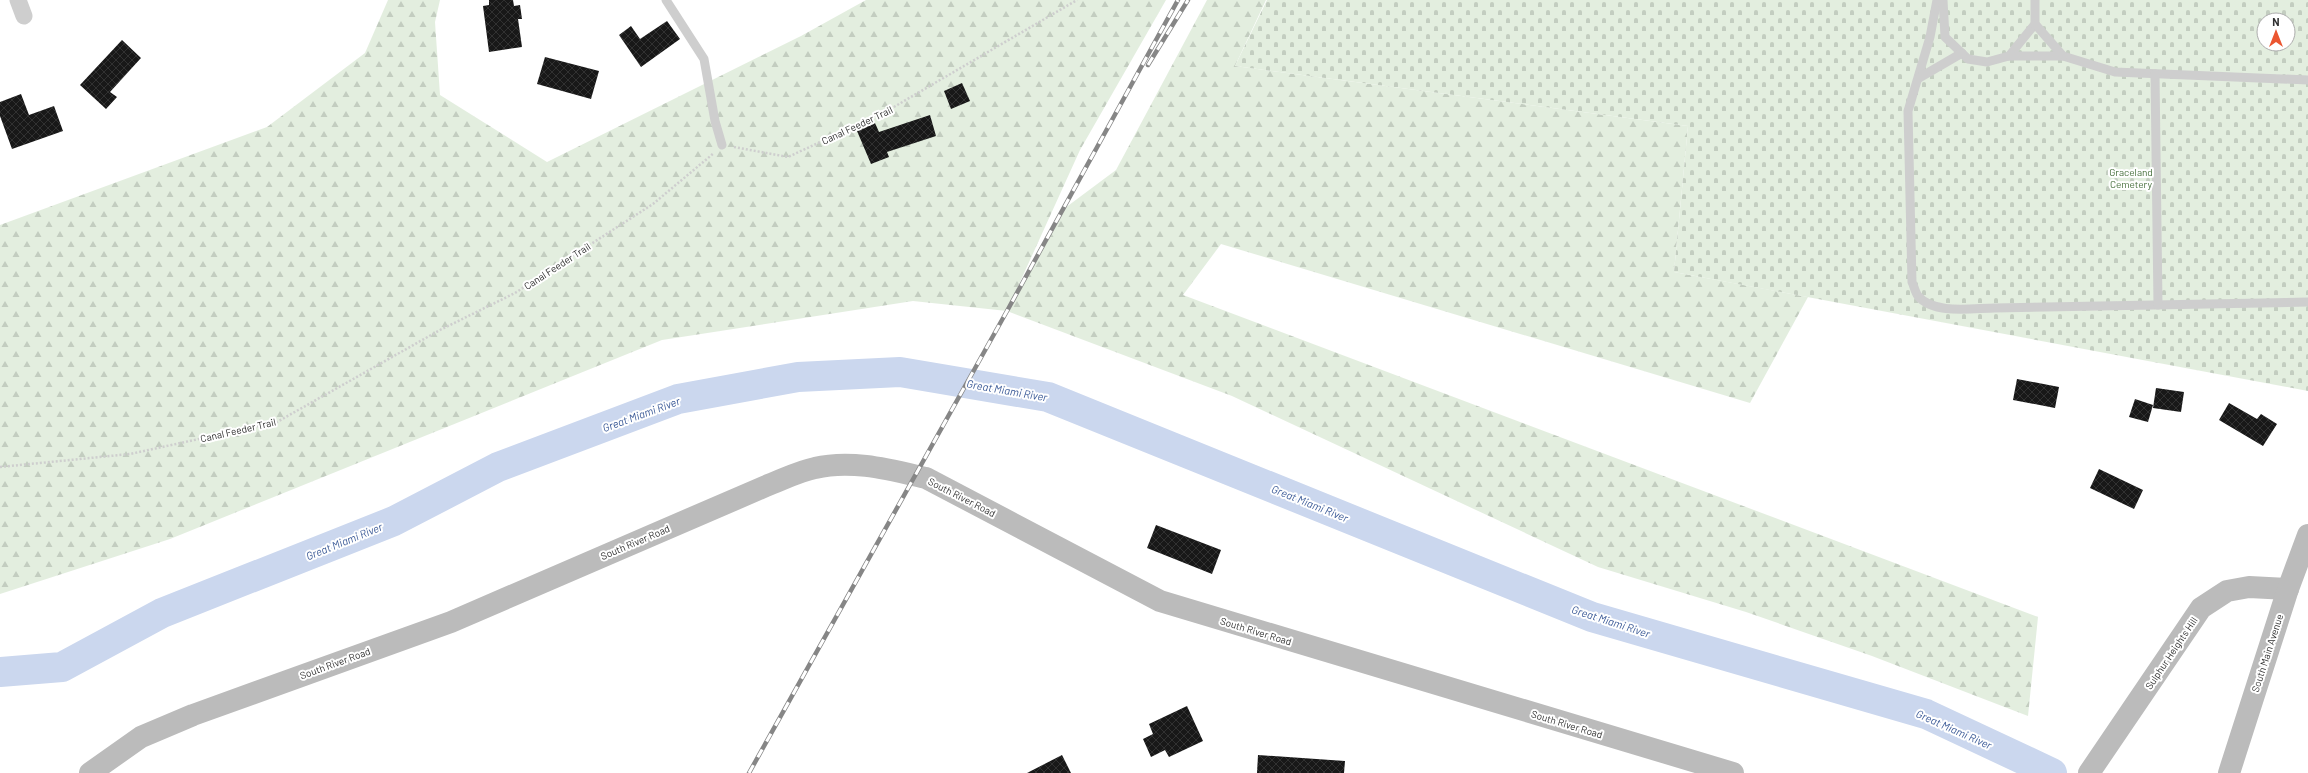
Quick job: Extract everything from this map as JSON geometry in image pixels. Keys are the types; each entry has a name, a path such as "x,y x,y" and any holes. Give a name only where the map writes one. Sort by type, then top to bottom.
{"street":[{"path":"18,0 24,16"},
{"name":"South River Road","path":"90,773 142,737 193,714 451,622 766,486 816,467 851,465 887,469 926,478 1160,601 1733,773"},
{"name":"South Main Avenue","path":"2229,773 2288,589 2308,534"},
{"name":"Sulphur Heights Hill","path":"2089,773 2201,608 2228,591 2249,587 2288,589"}],"lane":[{"path":"666,0 704,59 715,121 722,145"},
{"path":"1937,0 1930,38 1920,78 1908,111 1912,274 1918,295 1929,305 1953,309 2308,302"},
{"path":"1943,0 1945,37 1968,59 1987,62 2010,56 2063,56 2115,72 2308,80"},
{"path":"2035,0 2036,24 2063,56"},
{"path":"2010,56 2036,24"},
{"path":"1920,78 1962,54"},
{"path":"2155,74 2158,305"}],"path":[{"name":"Canal Feeder Trail","path":"0,467 130,454 277,422 440,330 515,293 653,204 722,145 788,157 887,111 1077,0"}],"green space":[{"path":"388,0 440,0 435,22 440,95 547,162 801,36 866,0 1166,0 1080,150 1010,304 1061,211 1116,170 1207,0 1266,0 1235,66 1688,126 1674,272 1808,297 1750,403 1221,244 1183,295 2038,617 2028,716 1872,656 1746,612 1598,567 1232,396 1007,311 913,301 662,340 170,539 0,594 0,225 267,127 365,53"},
{"name":"Graceland Cemetery","path":"1267,0 2308,0 2308,391 1674,272 1688,126 1235,66"}],"building":[{"path":"489,0 513,0 514,6 520,5 522,19 518,19 522,47 489,52 483,6 489,5"},
{"path":"667,21 680,39 641,67 619,35 631,26 640,39"},
{"path":"122,40 141,58 110,92 117,97 106,109 80,85"},
{"path":"545,57 599,71 591,99 537,84"},
{"path":"962,83 970,101 951,109 944,91"},
{"path":"21,94 29,115 54,106 63,131 12,149 0,116 0,102"},
{"path":"930,115 936,136 887,152 889,157 871,164 857,131 875,123 879,132"},
{"path":"2017,379 2059,387 2055,408 2013,400"},
{"path":"2156,388 2184,392 2181,412 2153,408"},
{"path":"2135,399 2153,405 2148,422 2129,417"},
{"path":"2229,403 2257,419 2261,414 2277,424 2263,446 2219,420"},
{"path":"2099,469 2143,490 2134,509 2090,488"},
{"path":"1156,525 1221,550 1212,574 1147,548"},
{"path":"1187,706 1203,741 1169,757 1165,750 1151,757 1143,739 1153,734 1149,724"},
{"path":"1062,755 1071,773 1027,773"},
{"path":"1258,755 1345,761 1344,773 1257,773"}],"waterway":[{"name":"Great Miami River","path":"0,672 62,667 162,613 394,521 498,467 678,399 798,377 900,372 1048,397 1592,617 1926,714 2052,773"}],"railway":[{"path":"749,773 1007,311 1178,0"},
{"path":"1148,65 1188,0"}]}
